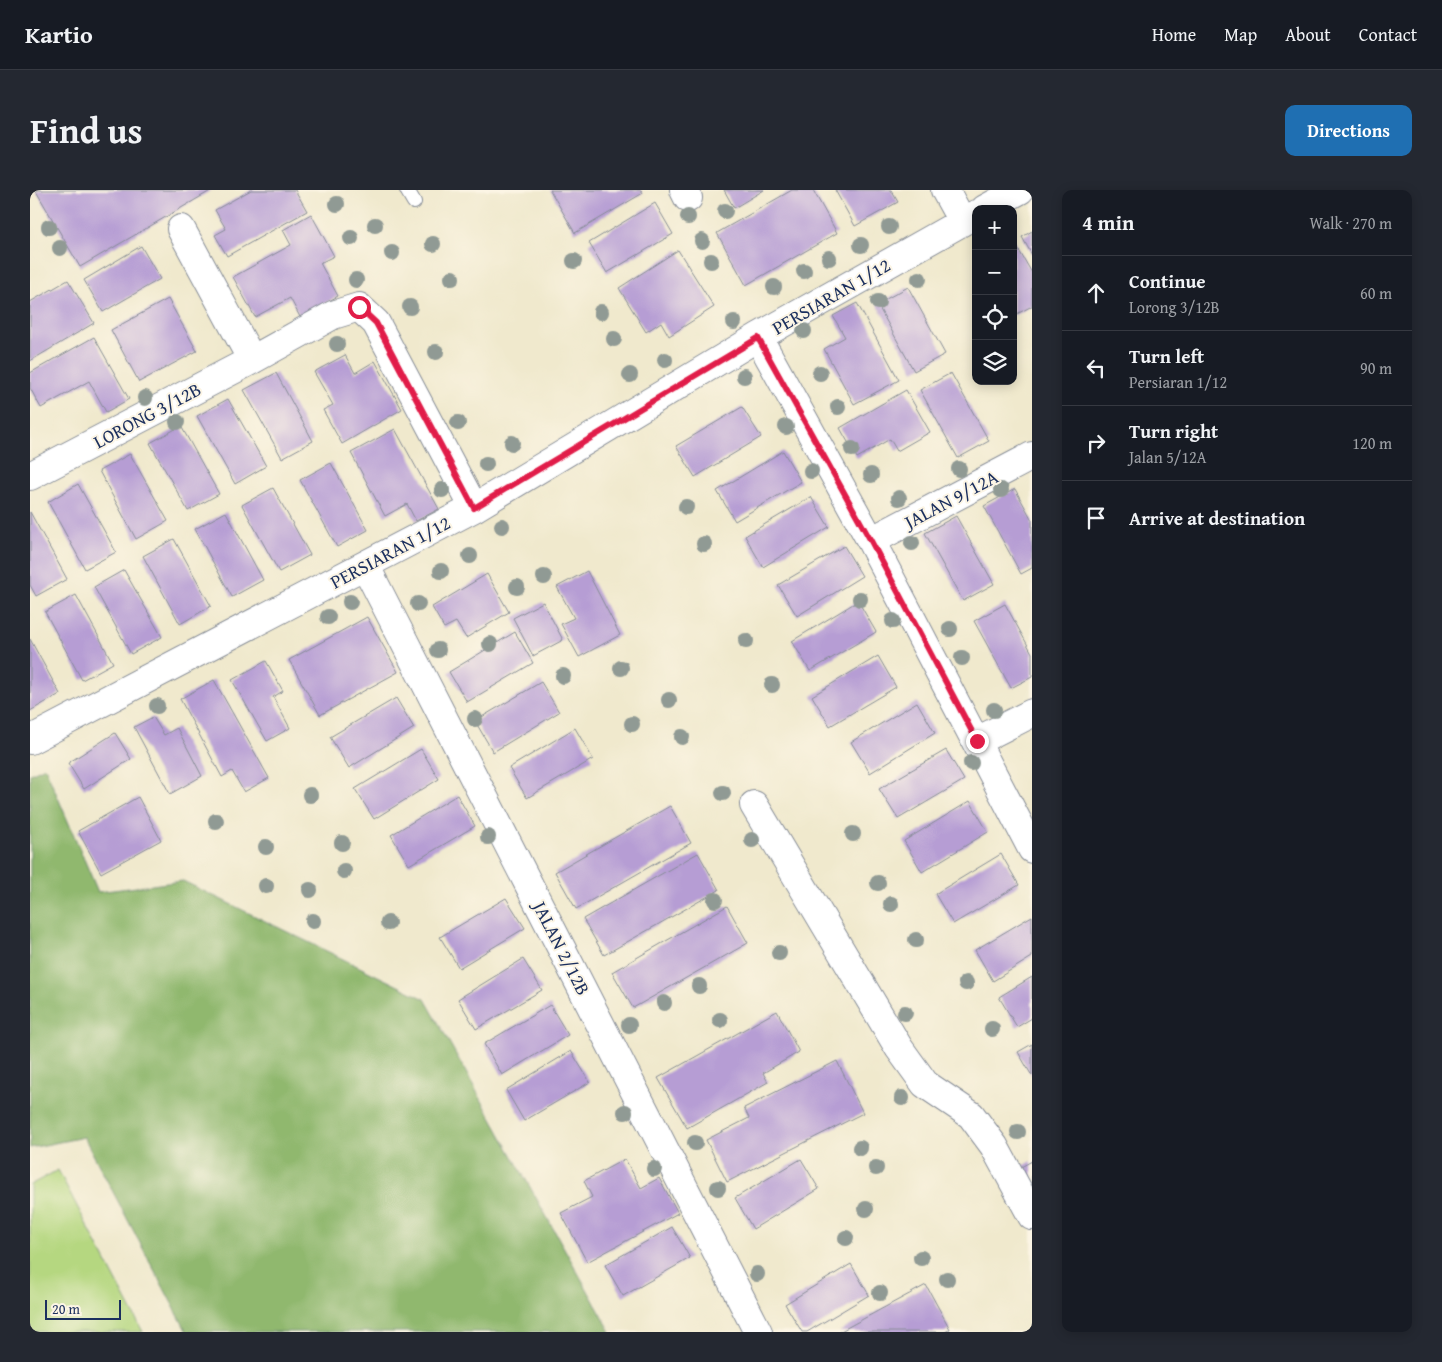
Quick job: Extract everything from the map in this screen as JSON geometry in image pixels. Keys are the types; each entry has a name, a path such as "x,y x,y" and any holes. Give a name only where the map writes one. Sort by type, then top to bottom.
{"street":[{"path":"945,190 972,212"},
{"name":"PERSIARAN 1/12","path":"991,205 1020,190"},
{"name":"PERSIARAN 1/12","path":"30,740 474,508 758,338 972,215"},
{"path":"181,229 252,360"},
{"name":"LORONG 3/12B","path":"34,466 252,360 333,315 359,307 376,323 474,508"},
{"path":"758,338 871,541 1032,849"},
{"name":"JALAN 9/12A","path":"871,541 1032,456"},
{"name":"JALAN 2/12B","path":"366,565 758,1332"},
{"path":"977,741 1032,713"},
{"path":"754,805 899,1048 925,1084 971,1115 994,1146 1032,1216"}],"lane":[{"path":"407,190 414,202"}],"green space":[{"path":"45,767 98,892 183,881 425,999 611,1332 187,1332 84,1137 30,1148 30,774"},
{"path":"58,1170 143,1332 30,1332 30,1185"}],"building":[{"path":"212,190 80,267 36,191"},
{"path":"251,190 295,190 307,211 227,256 215,235 226,229 215,210"},
{"path":"550,190 641,190 643,193 575,233"},
{"path":"724,190 764,190 734,208"},
{"path":"792,190 813,190 837,233 746,285 717,233"},
{"path":"835,190 891,190 898,202 855,226"},
{"path":"655,203 673,234 607,273 589,243"},
{"path":"311,214 334,256 320,263 338,296 300,317 290,298 255,317 233,277 291,245 283,230"},
{"path":"1032,231 1032,255 1022,237"},
{"path":"141,246 160,279 103,312 84,280"},
{"path":"1017,247 1032,273 1032,306 1017,314"},
{"path":"678,250 714,307 669,336 661,322 646,332 619,288"},
{"path":"68,280 94,323 30,361 30,302"},
{"path":"908,287 945,354 914,371 877,304"},
{"path":"168,299 197,351 139,382 111,330"},
{"path":"857,303 899,380 854,404 824,349 845,337 833,316"},
{"path":"94,337 129,399 106,412 89,381 41,408 30,388 30,373"},
{"path":"345,355 355,373 375,361 402,409 342,444 323,410 333,405 314,372"},
{"path":"276,373 313,441 282,458 244,390"},
{"path":"951,373 989,441 958,458 920,390"},
{"path":"906,390 930,432 897,451 890,439 857,458 840,428"},
{"path":"228,399 266,466 235,484 197,416"},
{"path":"742,407 761,437 695,477 676,446"},
{"path":"181,426 219,494 188,511 150,443"},
{"path":"395,429 439,509 416,521 407,504 385,516 351,453"},
{"path":"783,451 801,482 735,521 717,491"},
{"path":"130,454 168,521 136,539 99,471"},
{"path":"331,463 368,530 337,547 300,480"},
{"path":"78,484 116,552 85,569 48,502"},
{"path":"273,488 310,555 279,572 242,505"},
{"path":"1015,489 1032,520 1032,568 1021,574 984,506"},
{"path":"811,497 829,527 763,567 745,536"},
{"path":"30,512 67,579 36,596 30,585"},
{"path":"226,512 263,580 232,597 195,529"},
{"path":"956,516 994,584 963,601 925,533"},
{"path":"174,539 211,606 180,624 143,556"},
{"path":"844,546 862,576 797,616 778,585"},
{"path":"124,570 162,637 131,654 94,587"},
{"path":"587,571 620,635 579,657 561,624 574,618 557,587"},
{"path":"487,574 509,612 466,638 456,622 444,628 432,607"},
{"path":"76,595 113,663 82,680 45,612"},
{"path":"858,601 876,632 810,671 792,641"},
{"path":"543,602 563,640 533,656 513,618"},
{"path":"1005,604 1032,653 1032,677 1011,688 974,621"},
{"path":"367,617 398,672 320,715 289,660"},
{"path":"515,632 533,663 467,702 449,672"},
{"path":"30,639 60,694 30,711"},
{"path":"878,656 896,687 830,726 812,696"},
{"path":"266,661 283,691 273,697 290,728 267,741 232,680"},
{"path":"214,680 269,778 244,792 232,771 222,777 180,699"},
{"path":"541,682 559,712 493,752 475,721"},
{"path":"396,698 414,728 349,768 330,737"},
{"path":"917,702 935,733 870,773 851,742"},
{"path":"153,717 164,735 177,728 202,776 170,794 134,727"},
{"path":"575,728 593,759 527,798 509,768"},
{"path":"115,733 131,759 84,789 68,763"},
{"path":"421,749 439,779 374,819 355,789"},
{"path":"946,750 964,780 898,819 879,789"},
{"path":"457,795 475,826 409,865 391,835"},
{"path":"138,797 161,840 101,873 78,831"},
{"path":"970,801 988,832 922,872 904,841"},
{"path":"670,806 691,843 576,909 555,872"},
{"path":"698,853 719,890 604,955 583,919"},
{"path":"1001,854 1019,885 953,924 935,894"},
{"path":"506,898 525,928 459,968 440,937"},
{"path":"727,906 748,943 633,1008 612,972"},
{"path":"1032,916 1032,957 993,981 975,950"},
{"path":"523,959 542,990 476,1029 458,999"},
{"path":"1032,977 1032,1018 1017,1027 999,997"},
{"path":"550,1005 568,1035 502,1075 484,1044"},
{"path":"777,1011 799,1052 763,1073 768,1082 687,1128 658,1078"},
{"path":"1032,1044 1032,1076 1018,1052"},
{"path":"571,1051 590,1082 524,1121 506,1090"},
{"path":"837,1061 863,1113 727,1182 706,1140 749,1118 744,1108"},
{"path":"625,1159 641,1188 659,1178 678,1213 587,1262 561,1213 592,1197 584,1181"},
{"path":"801,1159 819,1189 753,1229 735,1198"},
{"path":"1032,1161 1032,1188 1021,1167"},
{"path":"672,1227 690,1258 623,1296 605,1265"},
{"path":"851,1264 869,1295 807,1332 802,1332 785,1304"},
{"path":"926,1285 950,1329 945,1332 839,1332"}],"route":[{"path":"359,307 376,323 474,508 758,338 871,541 977,741"}]}
